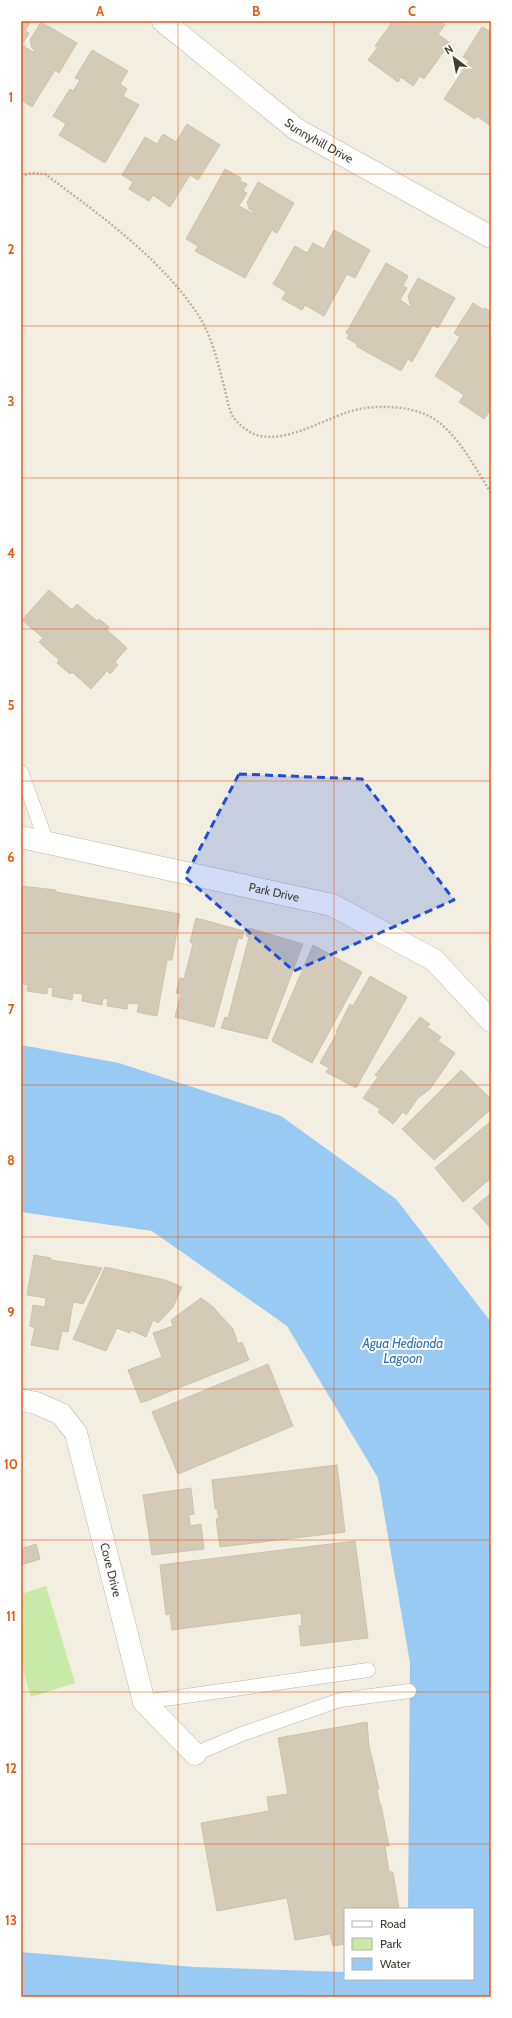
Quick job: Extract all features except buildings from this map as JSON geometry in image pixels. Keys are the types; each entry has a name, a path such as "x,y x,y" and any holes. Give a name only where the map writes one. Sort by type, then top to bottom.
{"street":[{"name":"Sunnyhill Drive","path":"163,21 296,129 491,237"},
{"name":"Park Drive","path":"21,837 332,905 434,960 491,1021"},
{"name":"Cove Drive","path":"21,1400 36,1403 61,1414 76,1433 144,1702"},
{"path":"144,1702 195,1754"}],"lane":[{"path":"21,772 47,843"},
{"path":"144,1702 368,1670"},
{"path":"195,1754 242,1734 340,1700 410,1691"}],"path":[{"path":"21,176 31,173 45,174 129,238 172,283 199,317 213,345 233,416 248,431 268,437 295,433 349,412 371,408 408,408 431,418 451,435 491,493"}],"highlighted area":[{"path":"239,774 362,779 454,900 294,971 185,877"}],"green space":[{"path":"46,1586 75,1683 31,1697 21,1664 21,1594"}],"water":[{"name":"Agua Hedionda Lagoon","path":"21,1045 119,1063 281,1116 396,1199 491,1322 491,1997 21,1997 21,1952 194,1967 344,1972 344,1980 474,1980 474,1908 408,1908 410,1663 378,1478 287,1326 152,1231 21,1212"}]}
